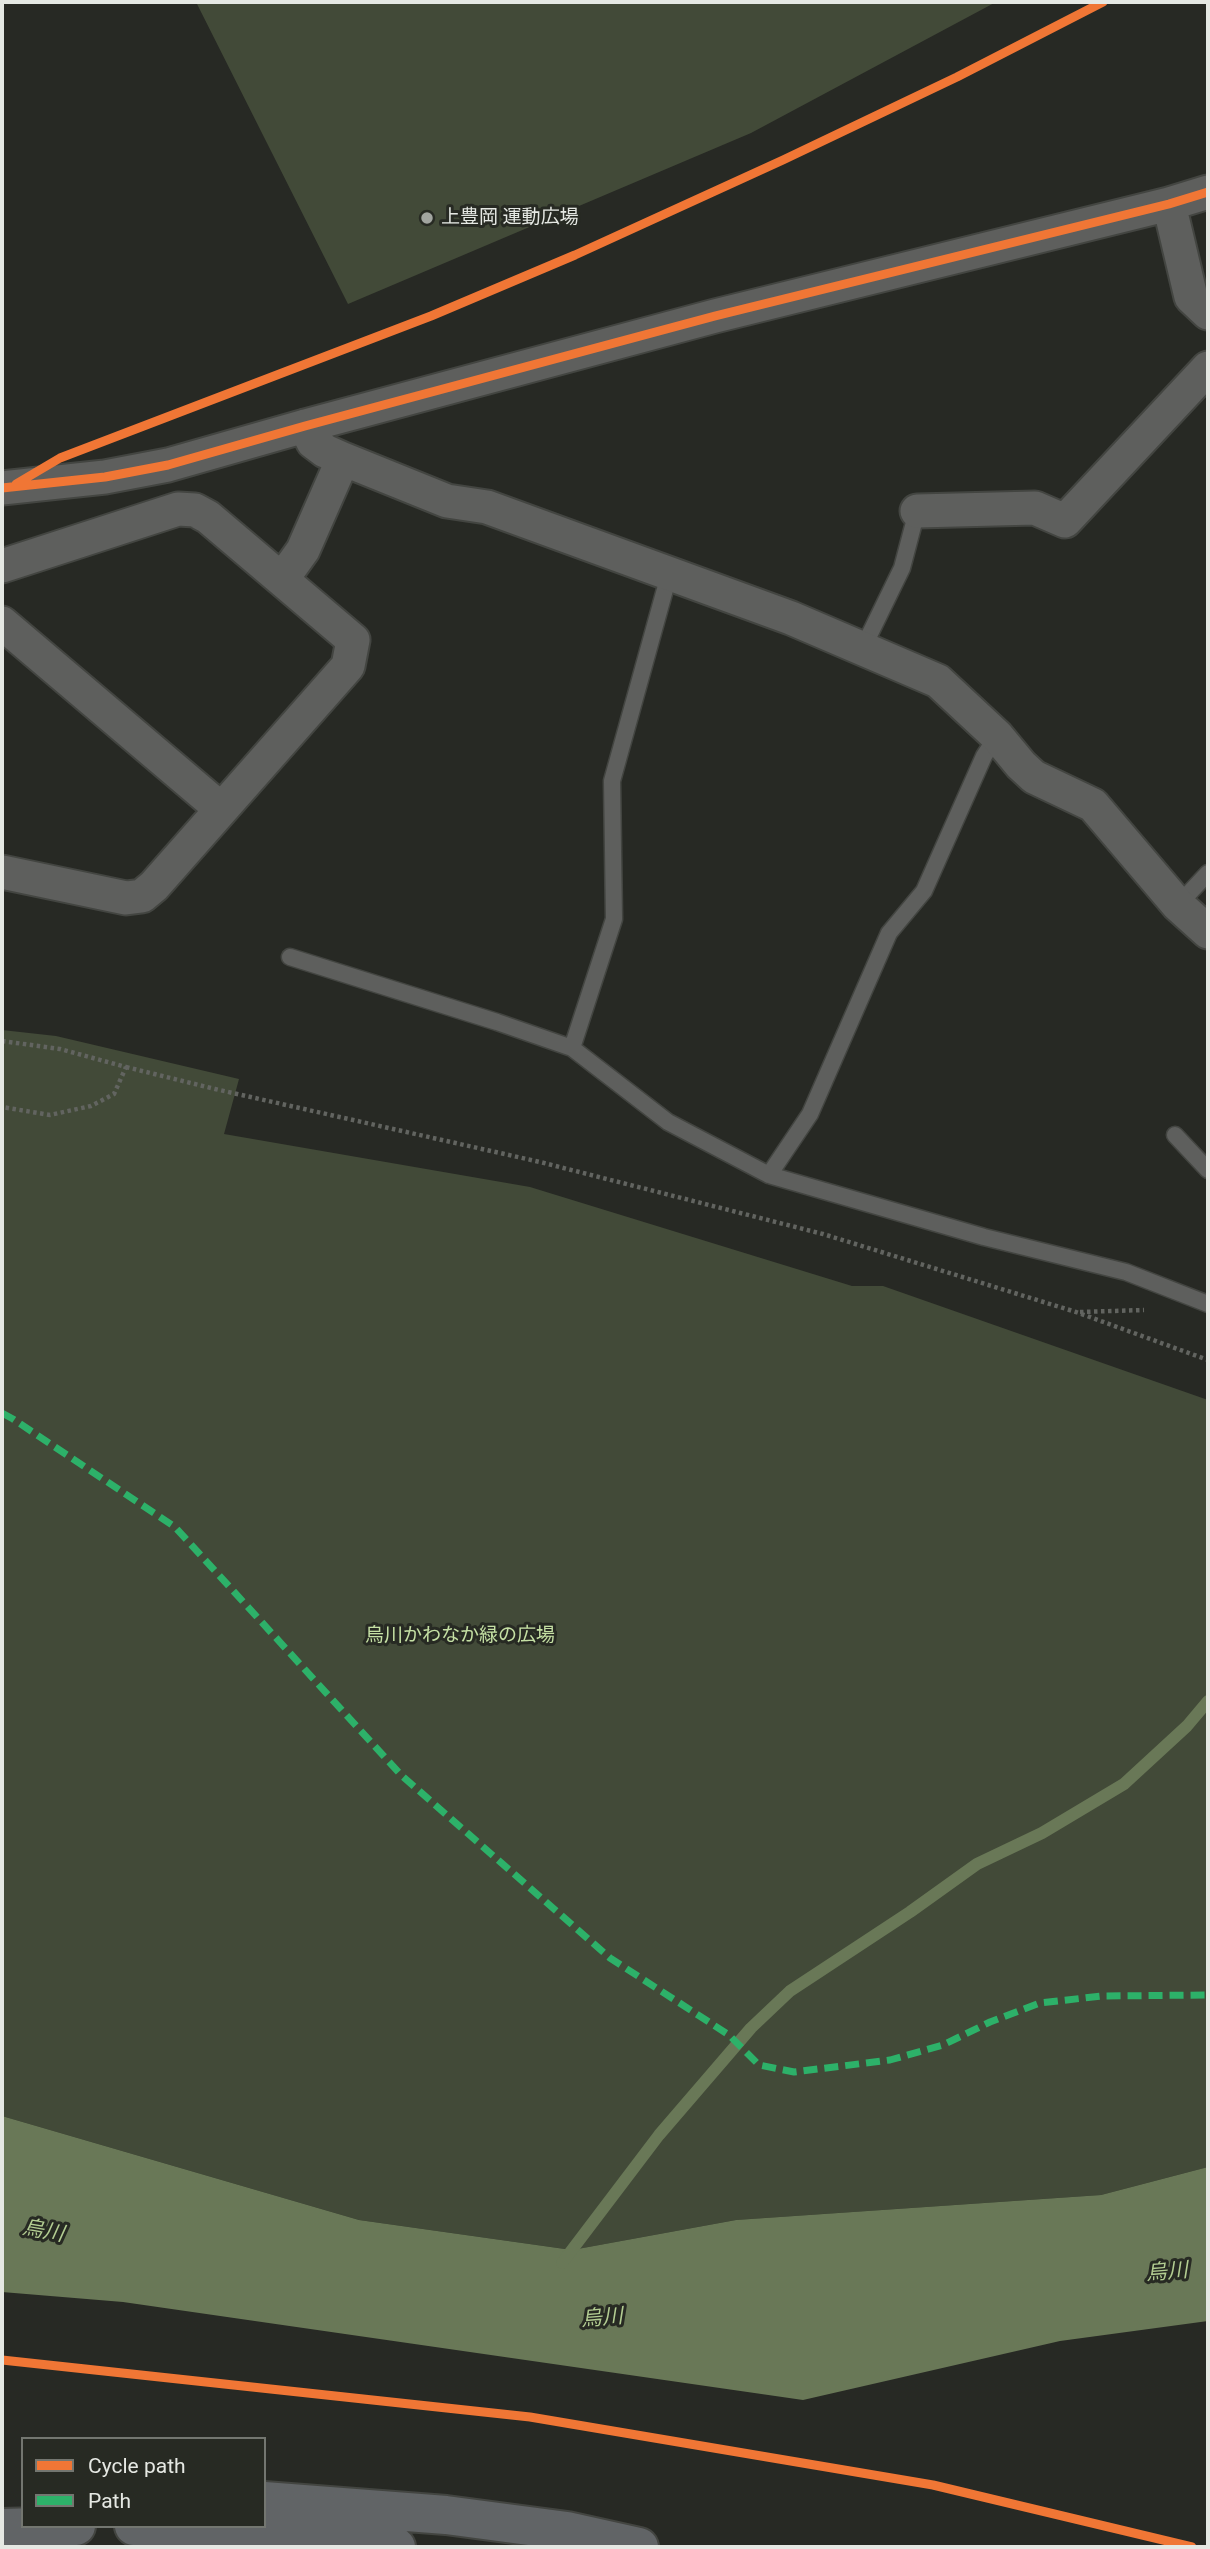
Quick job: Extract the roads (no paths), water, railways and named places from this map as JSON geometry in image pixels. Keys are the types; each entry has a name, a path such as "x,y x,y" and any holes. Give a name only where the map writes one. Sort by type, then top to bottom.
{"highway":[{"path":"266,2501 446,2515 567,2531 639,2547"},
{"path":"2,2508 21,2506"},
{"path":"2,2528 21,2527"},
{"path":"172,2528 396,2547"}],"street":[{"path":"2,488 105,477 168,465 715,316 1169,204 1208,192"},
{"path":"1169,204 1191,298 1208,313"},
{"path":"917,511 1035,508 1065,521 1208,368"},
{"path":"305,426 313,442 325,451 447,501 487,507 791,618 938,681 998,736 1034,777 1093,805 1178,905 1208,932"},
{"path":"283,578 303,550 343,459"},
{"path":"2,566 178,509 195,510 208,517 283,578 353,640 348,666 154,887 142,896 127,898 2,872"},
{"path":"2,623 221,809"}],"lane":[{"path":"863,648 902,568 917,511"},
{"path":"572,1048 614,919 612,781 669,575"},
{"path":"769,1175 810,1114 889,933 924,891 984,756 998,736"},
{"path":"1178,905 1208,873"},
{"path":"290,957 572,1048 668,1122 769,1175 984,1237 1126,1272 1208,1304"},
{"path":"1175,1135 1208,1170"}],"water":[{"name":"烏川","path":"2,2116 359,2220 572,2250 736,2220 1101,2195 1208,2167 1208,2321 1060,2341 803,2400 123,2302 2,2292"}],"waterway":[{"path":"562,2263 659,2135 751,2028 790,1991 977,1864 1042,1833 1124,1784 1187,1726 1208,1701"}],"place":[{"name":"上豊岡 運動広場","path":"427,218"}],"park label":[{"name":"烏川かわなか緑の広場","path":"460,1636"}]}
